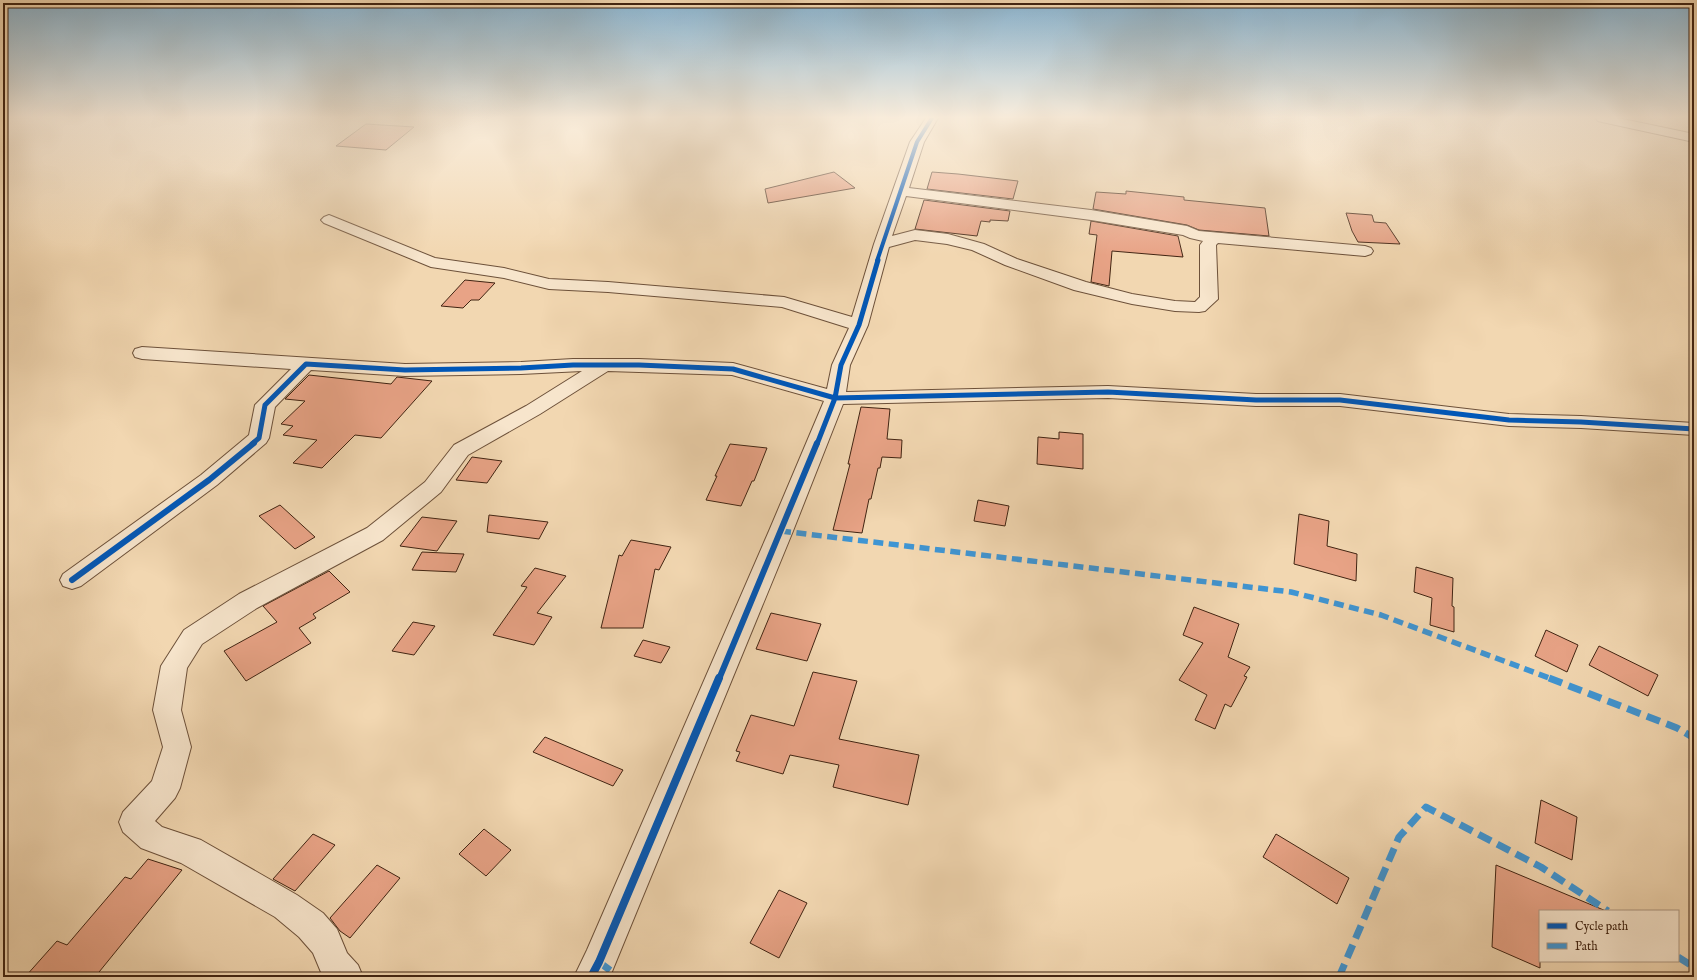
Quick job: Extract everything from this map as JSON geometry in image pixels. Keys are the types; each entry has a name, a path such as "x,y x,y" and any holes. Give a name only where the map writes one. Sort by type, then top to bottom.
{"street":[{"path":"591,977 602,955 781,531 834,398 841,365 859,325 882,244 910,164"},
{"path":"901,191 1091,215 1220,238 1365,251"},
{"path":"329,220 431,262 504,273 550,284 623,288 784,302 859,325"},
{"path":"882,244 916,235 948,239 978,247 1011,262 1095,290 1132,300 1175,306 1199,307 1209,299 1208,245 1212,240 1220,238"},
{"path":"142,353 405,370 604,365 733,369 834,398 1108,392 1256,400 1340,400 1509,420 1581,422 1694,429"},
{"path":"72,580 209,480 259,438 265,404 306,364"},
{"path":"346,977 335,965 324,940 311,925 286,906 190,851 152,838 134,822 165,788 177,747 168,710 174,666 193,637 248,601 375,534 433,487 461,450 533,410 604,365"}],"building":[{"path":"834,172 855,188 768,203 765,189"},
{"path":"932,172 1018,181 1013,199 927,189"},
{"path":"1126,191 1184,197 1184,200 1265,208 1269,236 1199,230 1187,225 1093,209 1096,192 1126,194"},
{"path":"924,200 1010,211 1008,221 981,221 977,236 915,229"},
{"path":"1346,213 1372,215 1374,222 1386,223 1400,244 1358,242 1352,231"},
{"path":"1091,221 1178,236 1183,257 1112,251 1109,286 1091,282 1097,235 1089,234"},
{"path":"465,280 495,283 479,300 471,300 463,308 441,306"},
{"path":"309,375 391,384 397,377 432,381 381,438 355,435 322,468 293,463 317,440 283,435 293,426 281,424 305,401 285,399"},
{"path":"861,407 890,409 887,439 902,440 901,458 882,457 871,499 869,499 862,533 833,530 850,464 848,464"},
{"path":"1059,432 1083,434 1083,469 1037,464 1038,437 1059,439"},
{"path":"730,444 767,448 754,481 752,481 741,506 706,500"},
{"path":"472,457 502,461 487,483 456,480"},
{"path":"978,500 1009,506 1005,526 974,521"},
{"path":"280,505 315,537 295,549 259,516"},
{"path":"1299,514 1329,521 1327,546 1357,554 1356,581 1294,564"},
{"path":"489,515 548,522 539,539 487,532"},
{"path":"422,517 457,521 437,551 400,546"},
{"path":"631,540 671,547 659,570 655,569 643,628 601,628 619,555 622,556"},
{"path":"422,552 464,554 456,572 412,570"},
{"path":"1416,567 1453,578 1452,606 1454,607 1454,632 1430,625 1432,598 1414,592"},
{"path":"535,568 566,576 537,613 552,617 534,645 493,635 527,587 521,586"},
{"path":"329,571 350,592 313,614 316,618 299,628 311,643 246,681 224,651 277,622 263,606"},
{"path":"1194,607 1239,624 1228,657 1250,667 1244,676 1247,677 1231,707 1225,704 1215,729 1195,720 1207,695 1179,680 1203,643 1183,635"},
{"path":"771,613 821,624 807,661 756,649"},
{"path":"413,622 435,626 414,655 392,651"},
{"path":"1546,630 1578,645 1567,672 1535,656"},
{"path":"643,640 670,647 661,663 634,656"},
{"path":"1599,646 1658,675 1648,696 1589,665"},
{"path":"813,672 857,681 839,739 919,755 908,805 833,787 839,765 790,755 783,774 736,761 740,752 736,751 751,715 794,726"},
{"path":"545,737 623,770 613,786 533,752"},
{"path":"1541,800 1577,817 1572,860 1535,843"},
{"path":"484,829 511,850 486,876 459,854"},
{"path":"313,834 335,845 295,891 273,879"},
{"path":"1276,834 1349,878 1337,904 1263,857"},
{"path":"148,859 182,870 95,977 25,977 57,941 67,945 125,877 131,879"},
{"path":"377,865 400,878 350,938 340,931 330,918"},
{"path":"1496,865 1604,910 1539,910 1540,968 1492,947"},
{"path":"779,890 807,903 779,958 750,943"}],"marked path":[{"path":"781,531 1291,592 1381,615 1572,686 1677,728 1694,738"},
{"path":"1339,977 1399,837 1426,807 1541,867 1606,910"},
{"path":"1679,958 1694,967"},
{"path":"599,962 619,977"}],"cycle path":[{"path":"591,977 599,962 781,531 835,398 841,365 859,325 882,244 910,164"},
{"path":"72,580 209,480 259,438 265,405 306,364 405,370 521,368 573,365 639,365 733,369 835,398 1108,392 1256,400 1340,400 1509,420 1581,422 1694,429"}]}
